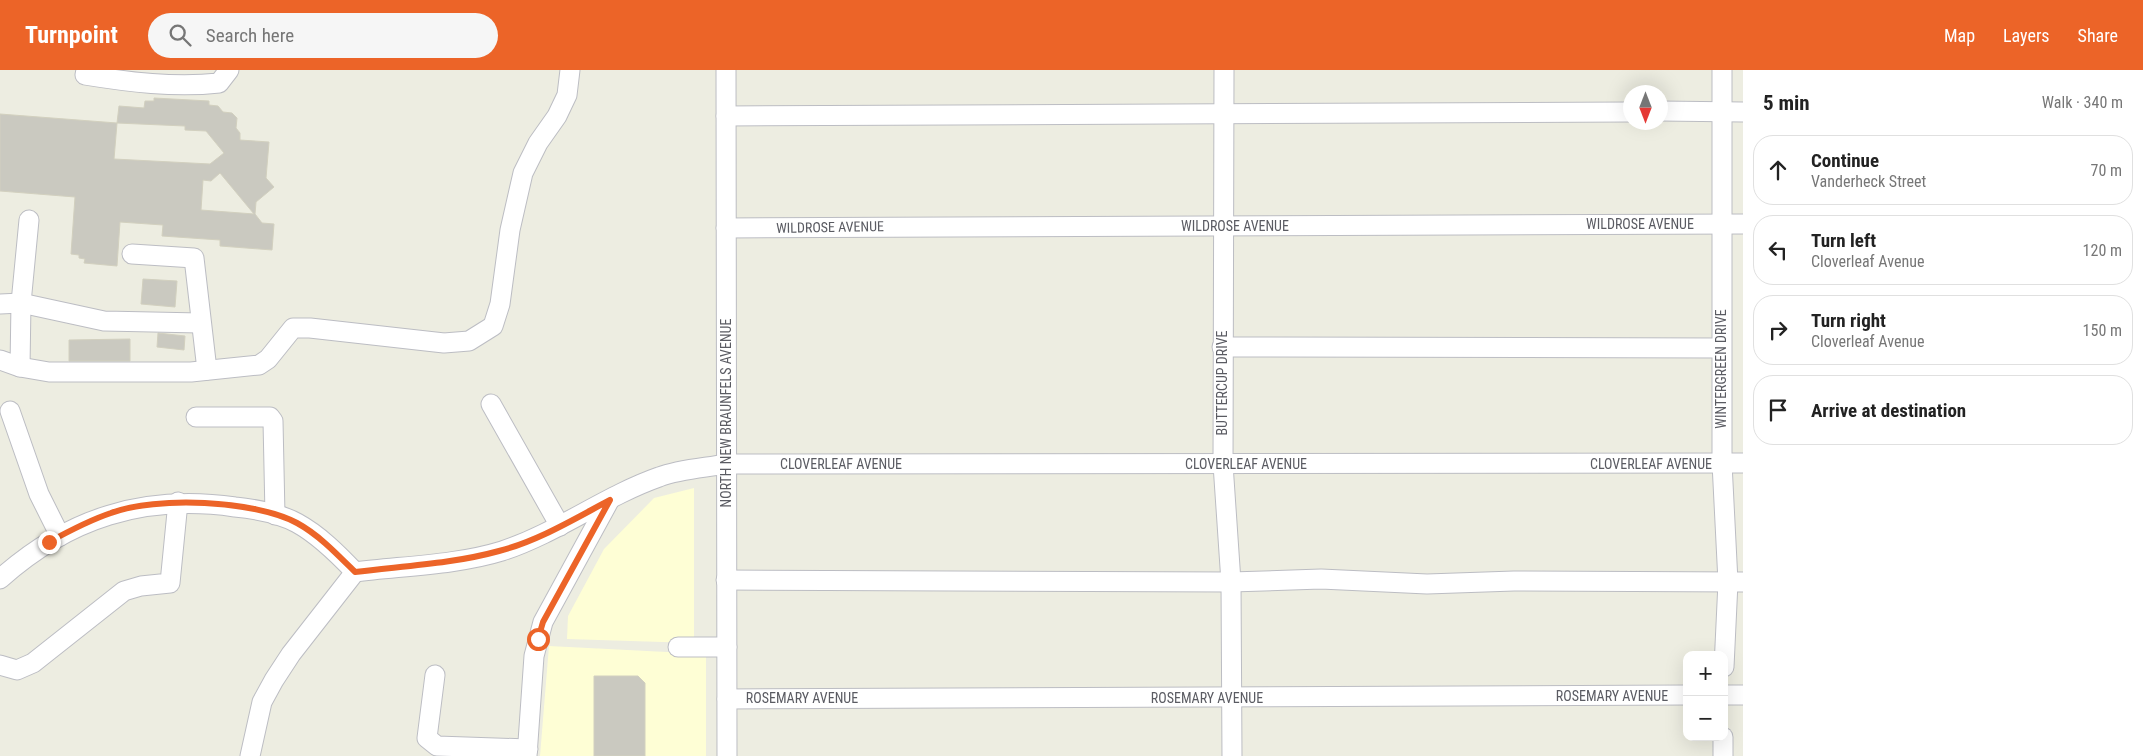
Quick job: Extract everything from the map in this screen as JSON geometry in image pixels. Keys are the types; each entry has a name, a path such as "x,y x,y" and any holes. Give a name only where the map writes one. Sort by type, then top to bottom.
{"street":[{"path":"86,70 85,75 118,81 201,85 219,83 229,70"},
{"path":"0,360 20,367 49,372 207,370 259,364 268,360 293,328 310,328 444,343 469,341 494,326 500,304 510,230 523,173 538,143 557,116 567,95 570,70"},
{"name":"NORTH NEW BRAUNFELS AVENUE","path":"726,70 727,756"},
{"name":"BUTTERCUP DRIVE","path":"1224,70 1222,226 1223,464 1231,582 1232,756"},
{"name":"WINTERGREEN DRIVE","path":"1722,70 1722,464 1735,582 1726,651"},
{"path":"1668,111 1743,112"},
{"path":"726,116 1224,112 1623,112"},
{"path":"20,367 21,303 29,220"},
{"name":"WILDROSE AVENUE","path":"726,228 1743,224"},
{"path":"132,254 194,258 197,273 200,323 207,370"},
{"path":"0,304 21,303 104,321 200,323"},
{"path":"1222,347 1721,348"},
{"path":"491,404 560,526"},
{"path":"10,411 39,494 60,536"},
{"path":"196,418 270,417 273,421 275,516"},
{"name":"CLOVERLEAF AVENUE","path":"355,572 474,557 501,551 560,526 662,476 726,464 1743,463"},
{"path":"435,675 427,738 437,746 527,752 534,656 543,622 610,500"},
{"path":"0,665 17,670 34,663 124,591 141,586 170,583 178,502"},
{"path":"0,579 60,536 112,512 178,502 201,502 258,510 303,527 329,546 355,572 296,647 274,680 262,702 250,756"},
{"path":"726,580 1231,582 1321,579 1427,584 1514,581 1735,582"},
{"path":"678,647 727,647"},
{"name":"ROSEMARY AVENUE","path":"727,699 1683,695"},
{"path":"1728,695 1743,695"},
{"path":"1723,741 1723,756"}],"shaded area":[{"path":"694,488 694,643 567,639 568,616 604,549 654,498"},
{"path":"549,646 706,654 706,756 540,756"}],"building":[{"path":"154,98 209,101 209,105 218,106 223,112 232,113 237,118 236,128 240,133 240,140 269,142 266,178 274,187 256,202 255,214 262,223 274,224 272,250 220,246 220,240 162,236 163,225 120,222 117,266 84,263 85,259 79,258 79,255 71,254 75,197 0,191 0,114 117,123 119,106 144,108 145,101 154,101","holes":["117,123 185,126 185,130 206,131 224,153 210,164 114,159","220,173 254,214 201,210 203,180 211,181"]},
{"path":"143,279 177,281 175,307 141,304"},
{"path":"158,333 185,336 184,350 157,347"},
{"path":"130,339 130,361 69,361 69,340"},
{"path":"594,676 638,676 645,683 645,756 594,756"}],"route":[{"path":"49,542 112,512 183,502 201,502 258,510 296,523 329,546 355,572 474,557 501,551 545,534 610,500 543,622 538,639"}]}
